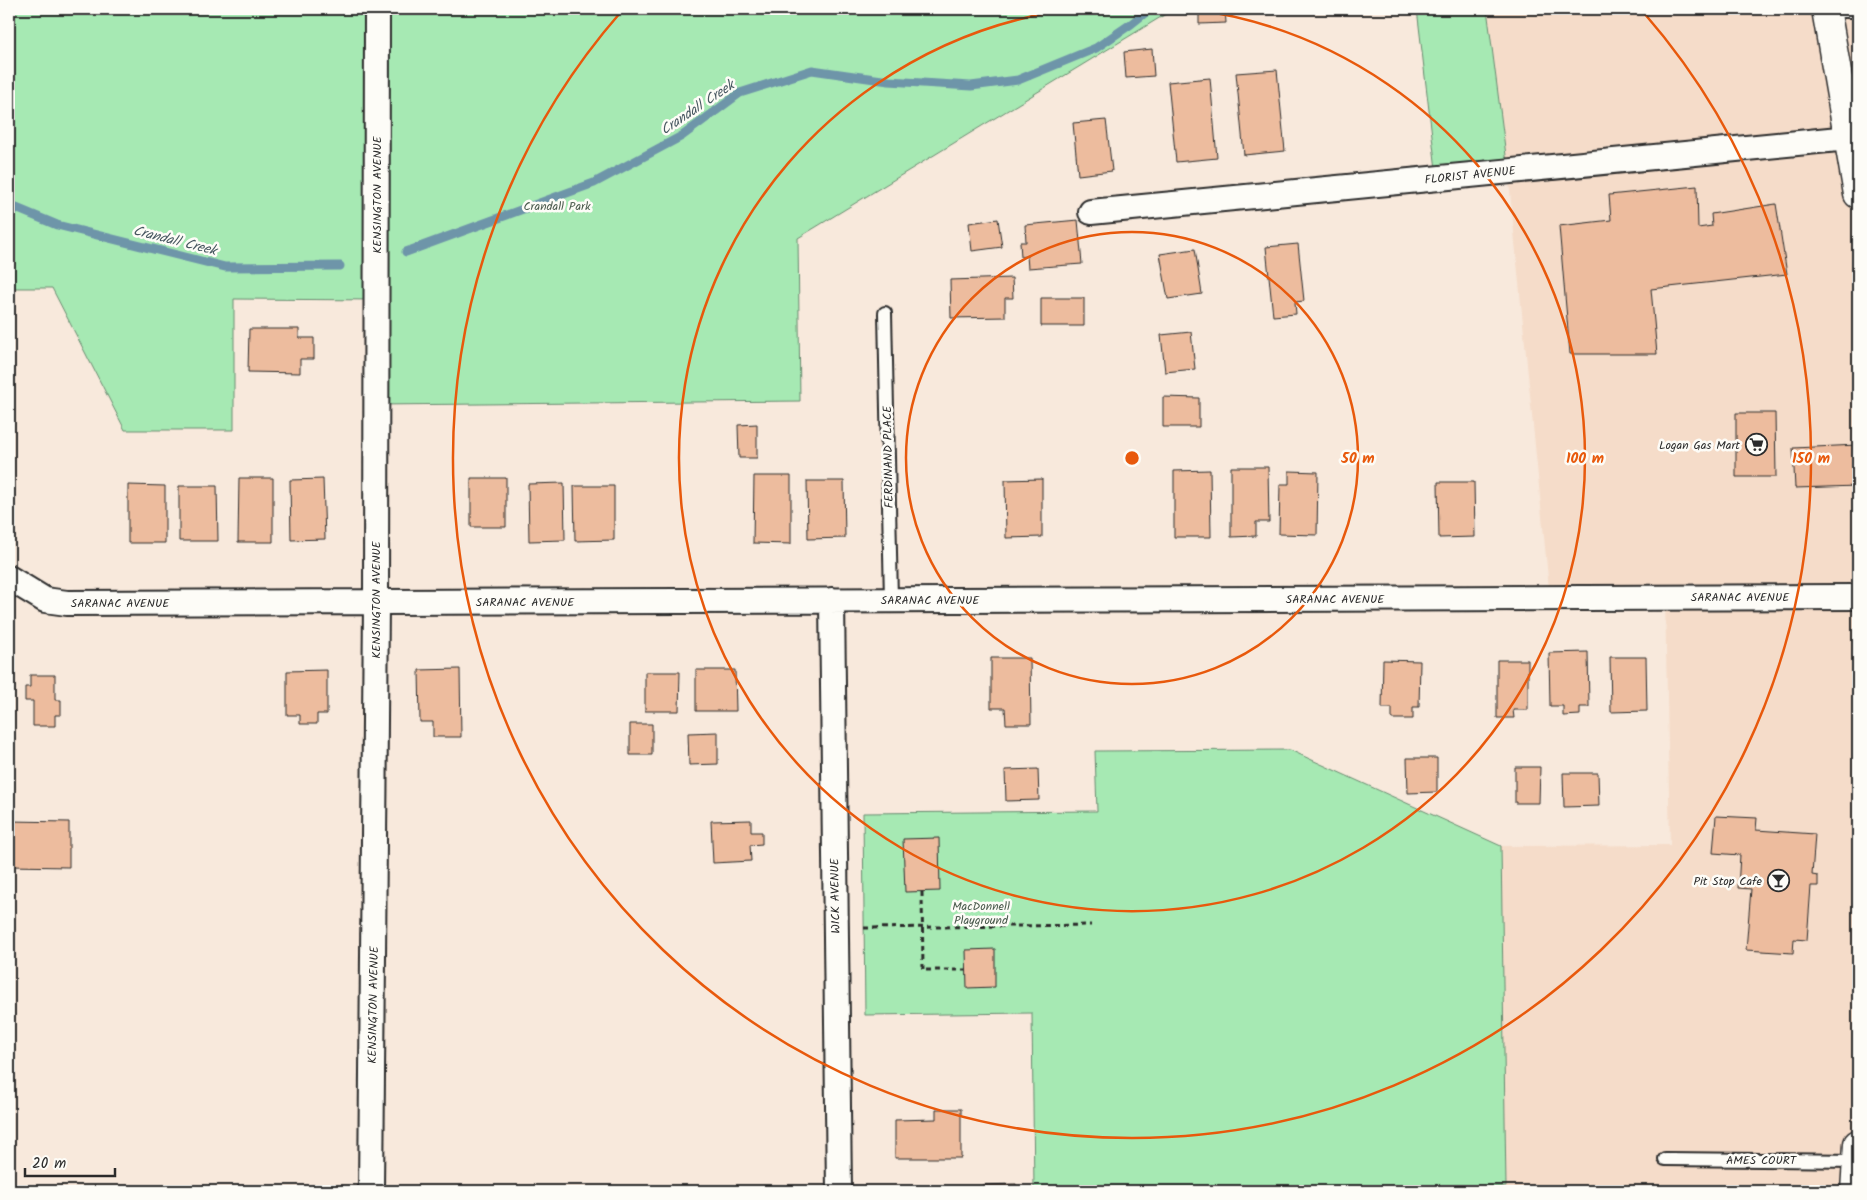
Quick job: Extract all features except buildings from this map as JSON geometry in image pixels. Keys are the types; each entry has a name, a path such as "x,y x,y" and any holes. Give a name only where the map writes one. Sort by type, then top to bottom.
{"street":[{"name":"KENSINGTON AVENUE","path":"371,1191 376,603 377,9"},
{"path":"1826,10 1858,194"},
{"name":"FLORIST AVENUE","path":"1091,212 1849,138"},
{"name":"SARANAC AVENUE","path":"9,578 45,600 67,603 1858,596"},
{"name":"WICK AVENUE","path":"832,600 839,1191"},
{"path":"1855,1191 1858,1152"}],"lane":[{"path":"1826,10 1858,11"},
{"name":"FERDINAND PLACE","path":"885,313 891,600"},
{"name":"AMES COURT","path":"1666,1159 1858,1152"}],"path":[{"path":"922,892 923,970 967,970"},
{"path":"836,928 1092,925"}],"shaded area":[{"path":"1487,9 1858,9 1858,1191 1506,1191 1501,846 1670,845 1665,598 1550,598 1508,171"}],"green space":[{"name":"Crandall Park","path":"9,9 1174,9 798,238 800,401 376,405 377,300 234,299 234,430 125,430 52,288 9,288"},
{"path":"1417,9 1487,9 1508,171 1437,178"},
{"name":"MacDonnell Playground","path":"1290,750 1501,846 1506,1187 1034,1191 1032,1013 865,1015 863,813 1097,811 1095,751"}],"waterway":[{"name":"Crandall Creek","path":"406,252 594,183 682,136 740,93 812,70 889,81 971,86 1018,80 1096,48 1150,9"},
{"name":"Crandall Creek","path":"9,205 57,225 225,267 340,266"}],"place":[{"name":"Logan Gas Mart","path":"1756,445"},
{"name":"Pit Stop Cafe","path":"1778,881"}]}
